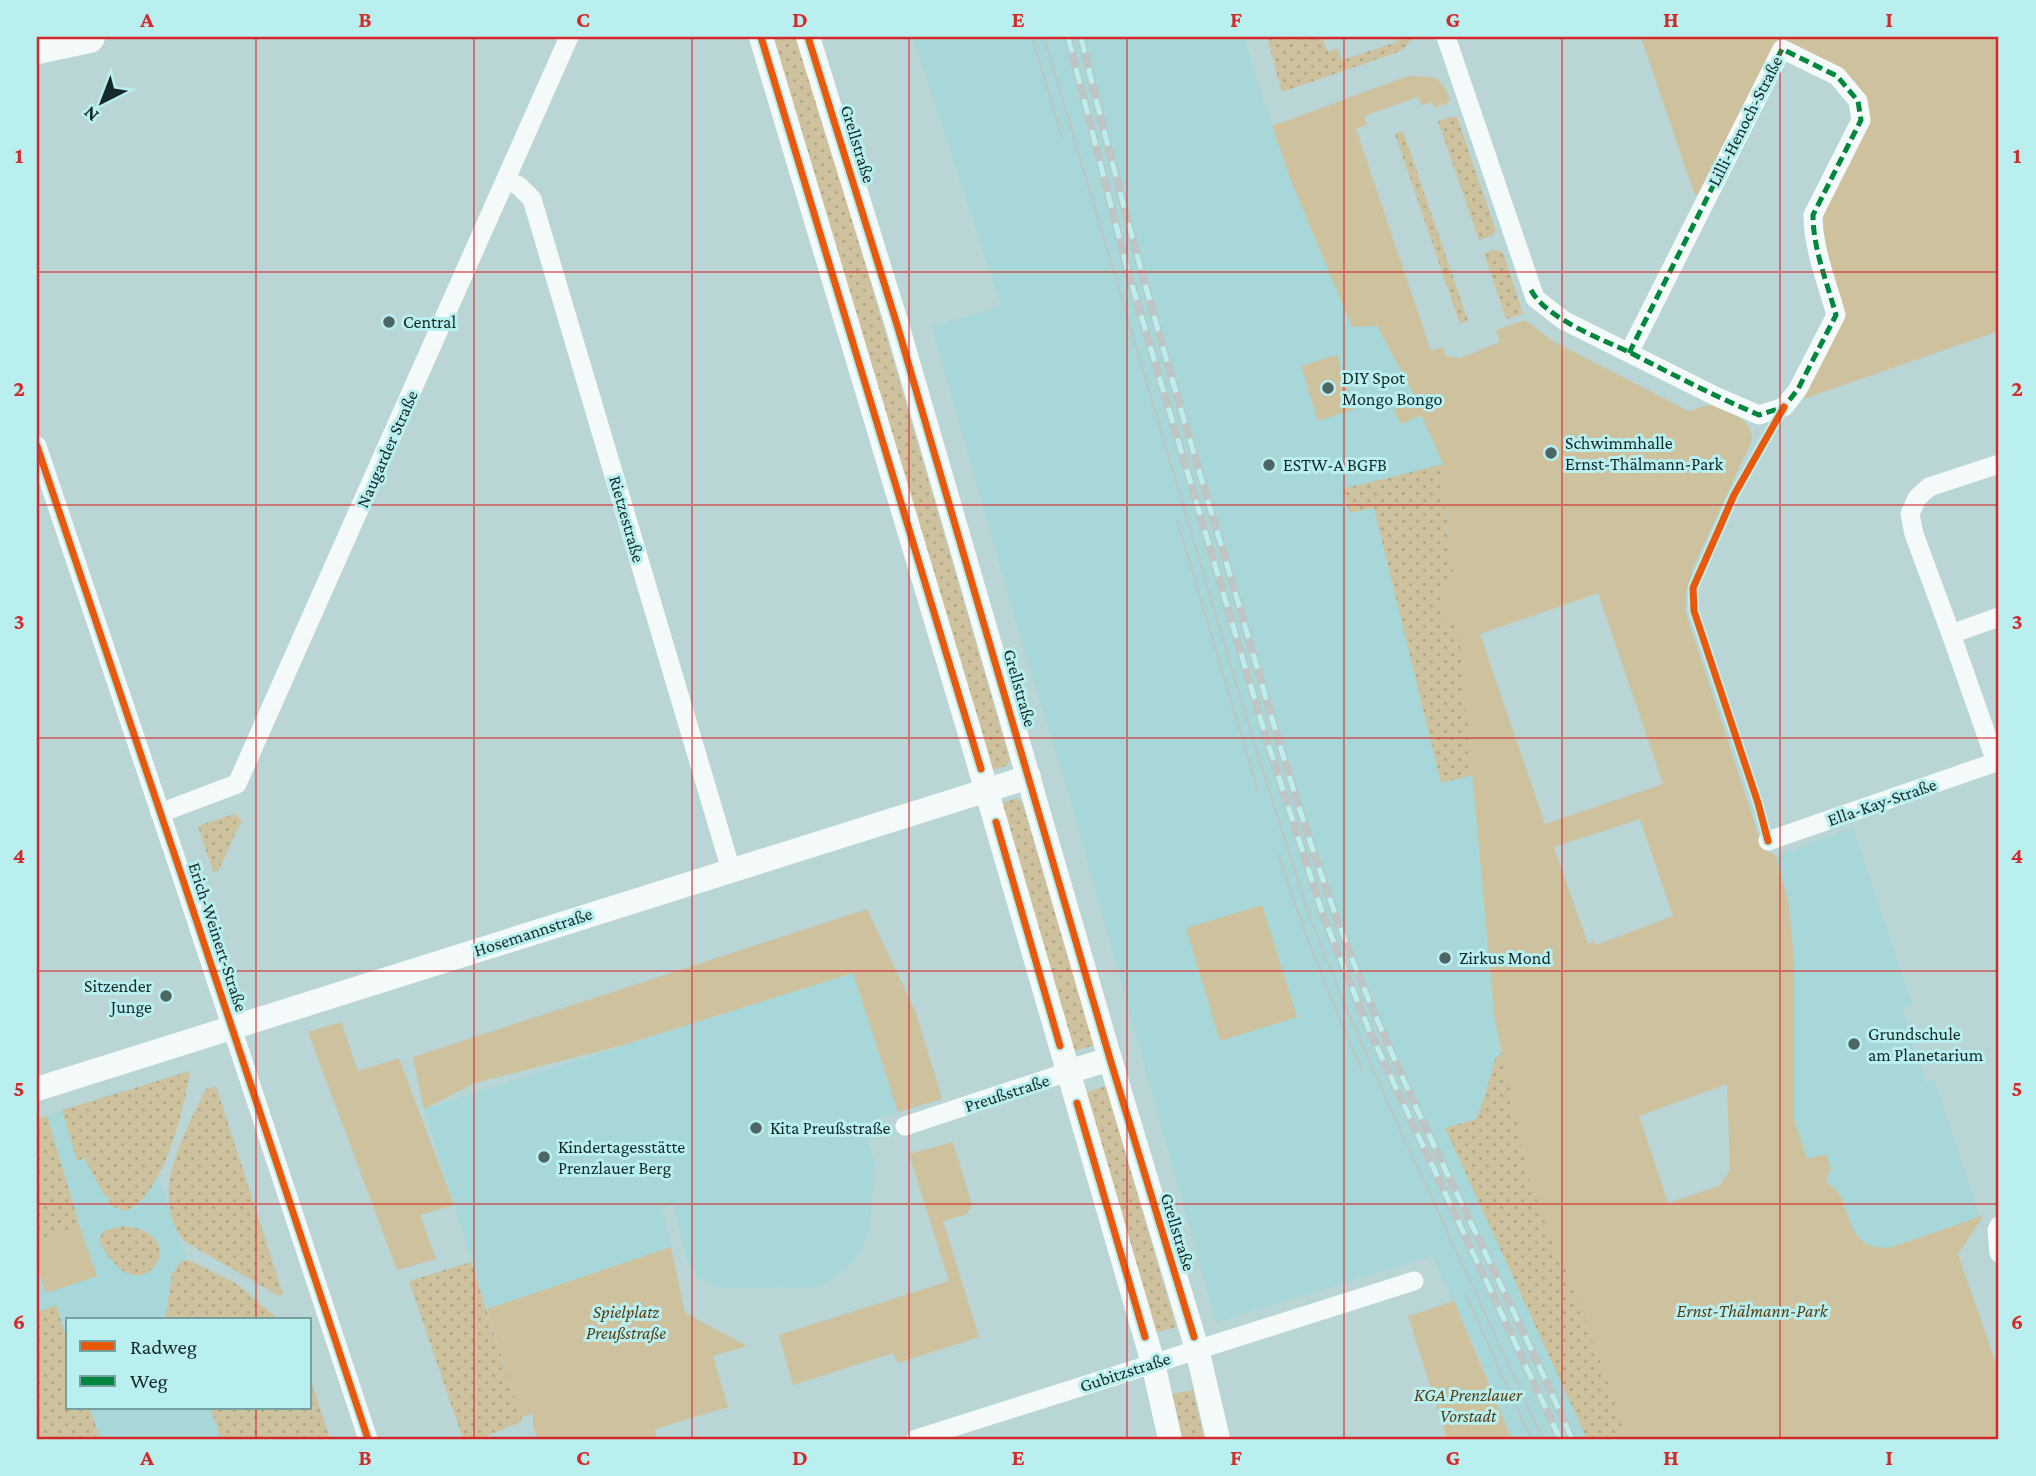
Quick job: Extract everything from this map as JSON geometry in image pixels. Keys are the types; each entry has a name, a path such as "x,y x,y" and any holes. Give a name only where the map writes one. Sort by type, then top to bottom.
{"main road":[{"path":"37,48 89,37"}],"street":[{"name":"Naugarder Straße","path":"160,813 237,784 569,37"},
{"path":"761,37 987,790 1153,1363 1170,1439"},
{"name":"Grellstraße","path":"808,37 898,328 1197,1349 1218,1439"},
{"name":"Lilli-Henoch-Straße","path":"1446,37 1535,298 1563,320 1629,353 1717,397 1759,415 1784,407 1798,389 1836,315 1818,255 1813,232 1813,215 1861,120 1858,101 1837,76 1782,49 1629,353"},
{"name":"Rietzestraße","path":"507,180 519,186 531,199 731,870"},
{"name":"Erich-Weinert-Straße","path":"37,446 368,1439"},
{"name":"Ella-Kay-Straße","path":"1768,841 1998,762 1914,534 1910,514 1917,498 1929,487 1999,464"},
{"path":"1951,634 1999,617"},
{"name":"Hosemannstraße","path":"37,1090 1029,777"},
{"name":"Preußstraße","path":"905,1126 1110,1059"},
{"path":"1999,1226 1999,1253"},
{"name":"Gubitzstraße","path":"916,1439 1414,1280"}],"shaded area":[{"path":"913,37 1244,37 1290,178 1377,325 1416,398 1394,411 1402,424 1421,415 1444,464 1495,1022 1530,1181 1628,1439 1512,1439 1477,1351 1432,1256 1216,1322 1066,784 1025,654 932,327 1001,306"},
{"name":"Grundschule am Planetarium","path":"1853,828 1912,1004 1902,1008 1926,1082 1934,1080 1979,1215 1881,1249 1870,1246 1854,1233 1840,1193 1829,1187 1826,1179 1826,1154 1807,1160 1794,1119 1794,961 1789,904 1776,856"},
{"path":"853,973 898,1112 872,1120 866,1135 875,1162 870,1224 861,1251 849,1265 828,1282 815,1287 724,1288 708,1284 696,1274 687,1259 673,1204 662,1208 671,1247 487,1309 424,1109"},
{"path":"126,1089 208,1318 66,1318 66,1410 242,1410 253,1439 37,1439 37,1119"}],"green space":[{"path":"773,37 799,37 1010,760 1006,766 992,770"},
{"path":"1267,37 1322,37 1328,52 1337,48 1342,60 1397,42 1396,37 1413,37 1404,49 1395,53 1282,92"},
{"path":"1641,37 1999,37 1999,331 1803,399 1844,314 1821,229 1826,205 1869,118 1855,81 1779,43 1698,196 1694,193"},
{"name":"Ernst-Thälmann-Park","path":"1408,76 1435,78 1447,91 1450,100 1447,103 1434,108 1432,102 1422,105 1418,97 1364,116 1367,125 1356,129 1431,351 1443,347 1445,356 1460,358 1500,342 1496,330 1525,320 1551,340 1688,411 1713,404 1733,413 1748,426 1752,440 1693,568 1686,594 1686,613 1763,849 1776,856 1789,904 1794,961 1794,1119 1807,1159 1826,1154 1831,1169 1826,1179 1841,1197 1856,1234 1867,1244 1882,1248 1892,1247 1979,1215 1982,1218 1958,1254 1999,1372 1999,1439 1628,1439 1567,1269 1562,1269 1530,1181 1495,1022 1458,621 1445,623 1441,583 1454,580 1443,464 1421,415 1401,424 1394,410 1415,397 1377,326 1352,327 1290,178 1272,126","holes":["1598,593 1663,784 1545,824 1480,634","1640,819 1673,916 1596,945 1594,941 1588,944 1554,847","1727,1084 1730,1170 1719,1186 1668,1203 1639,1116"]},
{"path":"1457,117 1496,231 1479,240 1438,121"},
{"path":"1403,131 1468,321 1460,324 1395,134"},
{"path":"1494,250 1503,252 1523,314 1506,319 1484,253"},
{"name":"DIY Spot Mongo Bongo","path":"1337,355 1354,409 1318,421 1301,366"},
{"path":"1444,464 1443,485 1454,581 1441,583 1446,623 1458,620 1473,775 1441,783 1374,508 1350,513 1342,489"},
{"path":"1017,798 1022,802 1095,1045 1071,1052 1001,803"},
{"path":"234,814 242,820 218,871 213,871 198,826"},
{"path":"1262,905 1297,1017 1220,1041 1186,928"},
{"path":"867,909 916,1013 942,1099 898,1112 853,973 623,1045 475,1083 424,1109 413,1057"},
{"path":"341,1022 358,1071 399,1058 454,1205 420,1215 436,1259 397,1270 308,1032"},
{"path":"1502,1053 1530,1181 1567,1268 1628,1439 1587,1439 1445,1128 1476,1119 1496,1057"},
{"path":"190,1071 170,1150 150,1189 138,1203 124,1211 108,1204 110,1199 103,1193 84,1158 77,1161 62,1110"},
{"path":"216,1086 283,1294 279,1296 184,1241 174,1223 169,1205 173,1165 188,1125 206,1089"},
{"path":"1106,1086 1176,1327 1155,1333 1084,1093"},
{"path":"47,1116 80,1227 37,1242 37,1119"},
{"path":"953,1142 972,1205 967,1214 943,1221 979,1337 898,1363 893,1353 793,1385 779,1335 949,1281 909,1154"},
{"path":"122,1226 143,1231 155,1239 159,1250 158,1261 151,1270 141,1275 130,1274 117,1266 104,1250 99,1239 104,1231"},
{"path":"80,1227 97,1276 46,1293 37,1265 37,1242"},
{"name":"Spielplatz Preußstraße","path":"671,1247 685,1313 747,1346 713,1356 728,1407 655,1429 656,1436 647,1439 538,1439 533,1426 533,1414 521,1417 487,1309"},
{"path":"189,1260 237,1284 277,1318 165,1318 172,1274 181,1261"},
{"path":"471,1262 522,1421 480,1439 463,1439 409,1281"},
{"name":"KGA Prenzlauer Vorstadt","path":"1454,1301 1512,1439 1447,1439 1408,1316"},
{"path":"56,1305 66,1337 66,1410 91,1410 100,1439 37,1439 37,1313"},
{"path":"312,1383 330,1439 221,1439 211,1410 312,1410"},
{"path":"1193,1390 1204,1439 1182,1439 1172,1394"}],"tram line":[{"path":"1032,37 1062,137"},
{"path":"1044,37 1246,717 1309,916 1386,1099 1543,1439"},
{"path":"1177,520 1258,791"},
{"path":"1278,854 1317,963 1362,1070"},
{"path":"1466,1295 1531,1439"}],"railway":[{"path":"1068,37 1127,268 1265,734 1323,915 1369,1030 1560,1439"},
{"path":"1081,37 1171,376 1317,863 1351,956 1403,1078 1572,1439"}],"marked path":[{"path":"1629,353 1782,49 1837,76 1858,101 1861,120 1813,215 1818,253 1836,315 1798,389 1781,411"},
{"path":"1531,290 1549,310 1576,327 1726,400 1759,415 1784,407"}],"cycle path":[{"path":"761,37 981,769"},
{"path":"808,37 898,328 1110,1059 1194,1337"},
{"path":"1768,841 1758,803 1694,611 1693,588 1734,495 1784,407"},
{"path":"37,446 368,1439"},
{"path":"996,822 1060,1046"},
{"path":"1077,1103 1145,1337"}],"place":[{"name":"Central","path":"389,322"},
{"name":"DIY Spot Mongo Bongo","path":"1328,388"},
{"name":"Schwimmhalle Ernst-Thälmann-Park","path":"1551,453"},
{"name":"ESTW-A BGFB","path":"1269,465"},
{"name":"Zirkus Mond","path":"1445,958"},
{"name":"Sitzender Junge","path":"166,996"},
{"name":"Grundschule am Planetarium","path":"1854,1044"},
{"name":"Kita Preußstraße","path":"756,1128"},
{"name":"Kindertagesstätte Prenzlauer Berg","path":"544,1157"}]}
